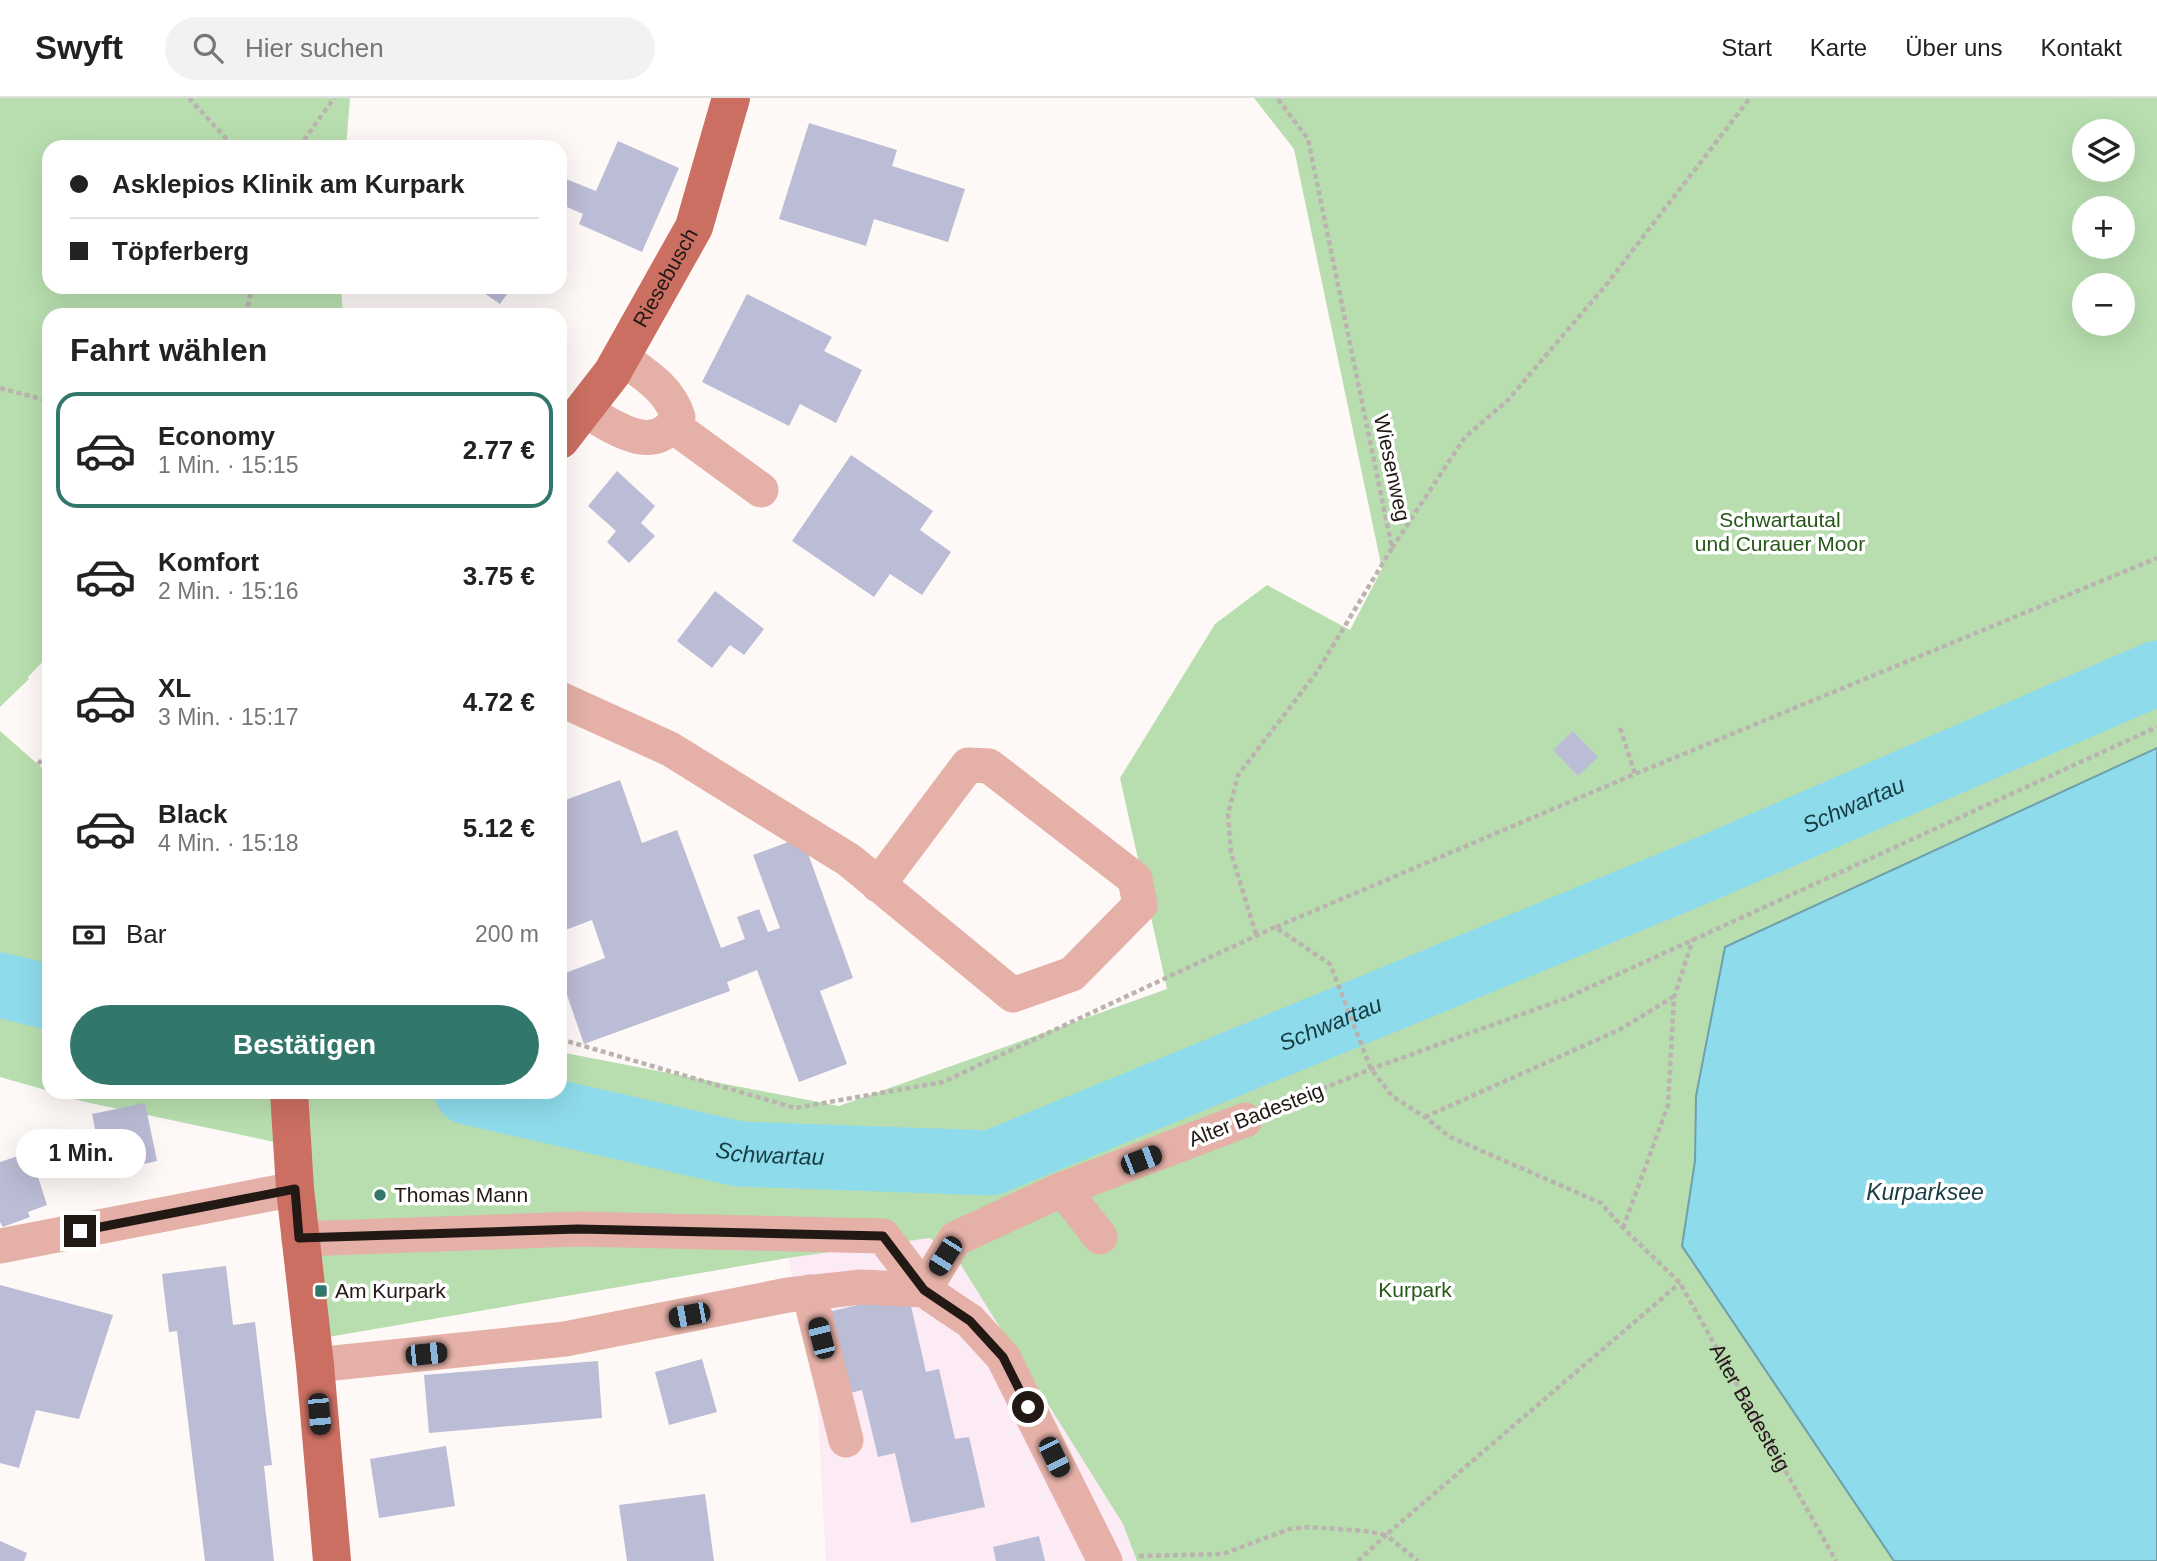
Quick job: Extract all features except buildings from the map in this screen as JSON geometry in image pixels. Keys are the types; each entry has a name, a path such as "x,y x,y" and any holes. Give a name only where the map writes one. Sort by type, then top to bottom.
{"main road":[{"name":"Riesebusch","path":"567,431 612,373 694,227 731,98"},
{"path":"289,1099 299,1238 332,1561"}],"street":[{"path":"583,409 636,437 650,439 673,426 678,417 674,403 667,393 621,356"},
{"path":"673,426 761,490"},
{"path":"567,702 670,750 849,860 878,885 1013,995 1072,974 1140,905 1135,879 989,766 968,765 878,885"},
{"name":"Alter Badesteig","path":"924,1290 955,1239 1063,1189 1245,1120"},
{"path":"0,1246 295,1189"},
{"path":"1063,1189 1100,1237"},
{"path":"299,1238 578,1229 883,1236 924,1290 970,1321 1003,1357 1105,1559"},
{"path":"314,1365 565,1339 810,1292 861,1287 924,1290"},
{"path":"810,1292 846,1440"}],"path":[{"path":"189,98 227,140"},
{"path":"304,140 334,98"},
{"name":"Wiesenweg","path":"1256,934 1231,853 1228,814 1238,775 1317,672 1392,548 1308,139 1277,98"},
{"path":"1392,548 1465,438 1507,401 1606,285 1750,98"},
{"path":"0,388 42,399"},
{"path":"567,1041 795,1108 943,1082 1256,934 2157,558"},
{"path":"1276,927 1330,964 1371,1069 1564,999 2157,727"},
{"path":"1620,728 1634,774"},
{"path":"38,764 42,760"},
{"path":"1623,1228 1668,1105 1674,997 1693,938"},
{"path":"1425,1117 1619,1030 1674,997"},
{"name":"Alter Badesteig","path":"1245,1120 1371,1069 1392,1096 1450,1137 1601,1203 1680,1283 1836,1561"},
{"path":"1358,1561 1680,1283"},
{"path":"1105,1559 1223,1554 1289,1529 1309,1527 1386,1535 1418,1561"}],"shaded area":[{"path":"930,1238 959,1262 986,1302 1123,1524 1137,1561 826,1561 816,1376 788,1258"}],"green space":[{"path":"0,98 350,98 347,140 42,140 42,294 342,294 342,308 42,308 42,662 0,707"},
{"name":"Schwartautal und Curauer Moor","path":"1254,98 2157,98 2157,780 1696,1096 1695,1161 1682,1246 1894,1561 1137,1561 1123,1524 959,1262 930,1238 788,1258 305,1341 284,1144 74,1099 567,1099 567,1053 839,1106 1167,989 1120,778 1215,624 1267,585 1350,630 1382,569 1294,149"},
{"path":"0,731 42,768 42,1089 0,1077"}],"water":[{"name":"Kurparksee","path":"2157,748 2157,1561 1894,1561 1682,1246 1695,1161 1696,1096 1725,947"}],"waterway":[{"name":"Schwartau","path":"498,1099 739,1154 991,1163 1694,874 2157,673"},
{"name":"Schwartau","path":"0,985 42,995"}],"place":[{"name":"Thomas Mann","path":"380,1195"},
{"name":"Am Kurpark","path":"321,1291"}],"route":[{"path":"80,1231 295,1189 299,1238 578,1229 883,1236 924,1290 970,1321 1003,1357 1028,1407"}],"park label":[{"name":"Kurpark","path":"1415,1290"}]}
